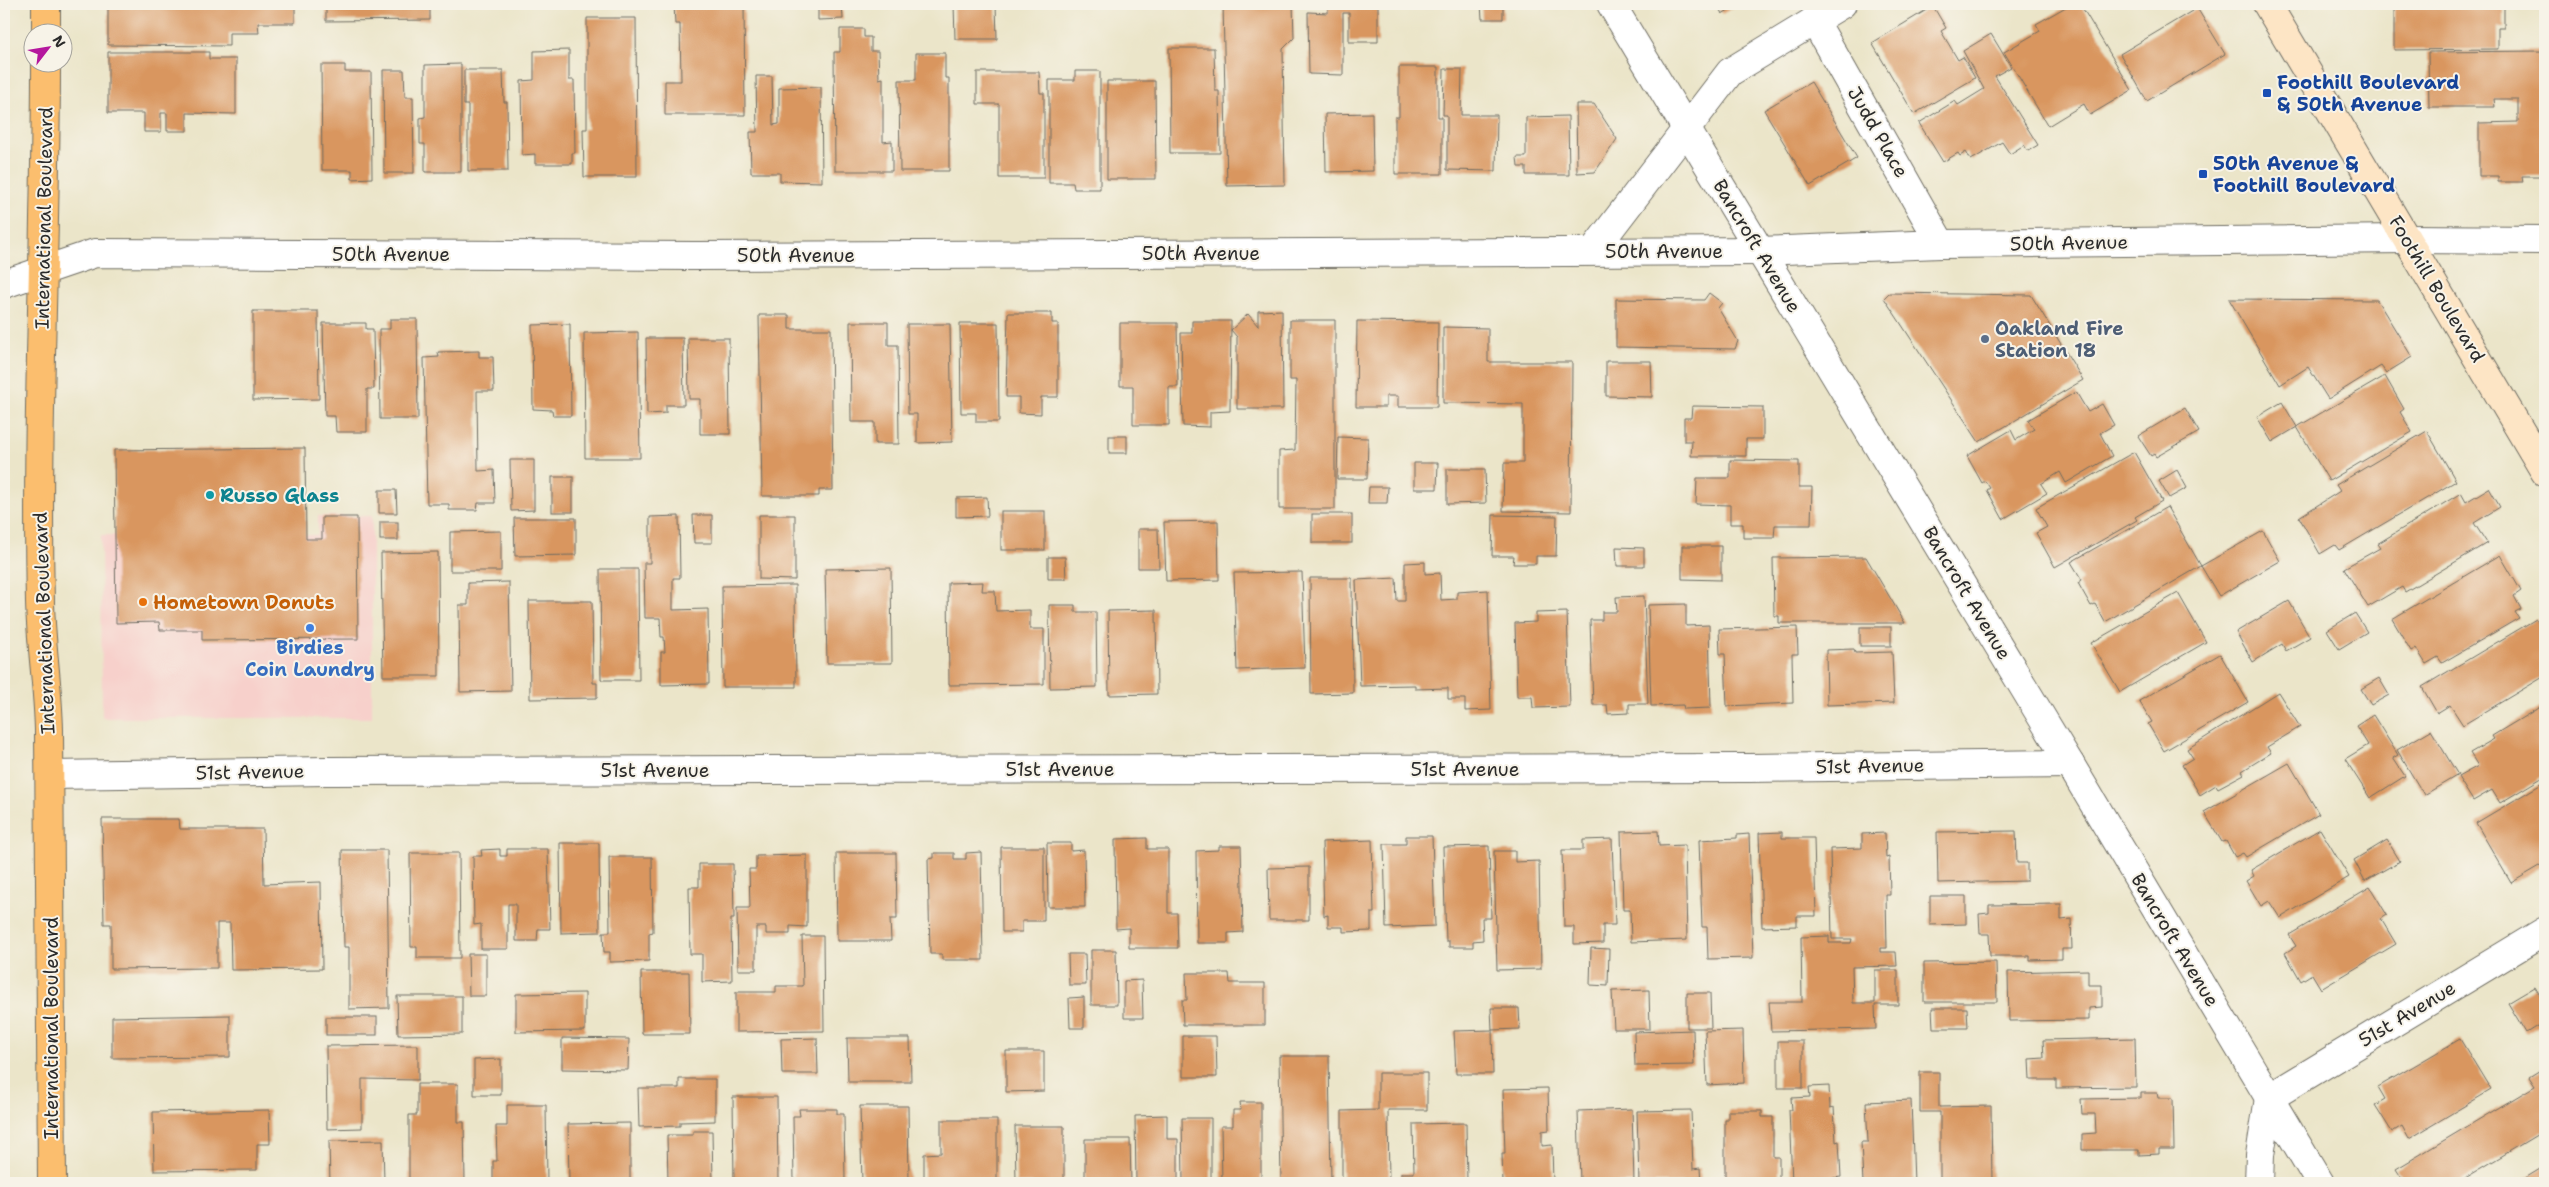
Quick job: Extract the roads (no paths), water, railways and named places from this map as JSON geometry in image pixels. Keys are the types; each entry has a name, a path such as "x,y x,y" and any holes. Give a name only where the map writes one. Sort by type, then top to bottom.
{"main road":[{"path":"46,4 46,22"},
{"name":"Foothill Boulevard","path":"2267,4 2545,472"},
{"name":"International Boulevard","path":"46,72 46,182 39,419 40,595 47,677 50,775 52,1183"}],"street":[{"name":"50th Avenue","path":"1593,251 1730,72 1842,4"},
{"name":"Bancroft Avenue","path":"1615,7 2320,1183"},
{"name":"Judd Place","path":"1814,20 1941,244"},
{"name":"50th Avenue","path":"4,284 95,252 696,256 1760,251 1941,244 2407,239 2545,240"},
{"name":"51st Avenue","path":"50,775 326,771 1749,768 2070,764"},
{"name":"51st Avenue","path":"2269,1098 2545,931"},
{"path":"2259,1183 2260,1155 2269,1098"}],"place":[{"name":"Foothill Boulevard & 50th Avenue","path":"2267,93"},
{"name":"50th Avenue & Foothill Boulevard","path":"2203,174"},
{"name":"Oakland Fire Station 18","path":"1985,339"},
{"name":"Russo Glass","path":"210,495"},
{"name":"Hometown Donuts","path":"143,602"},
{"name":"Birdies Coin Laundry","path":"310,628"}]}
